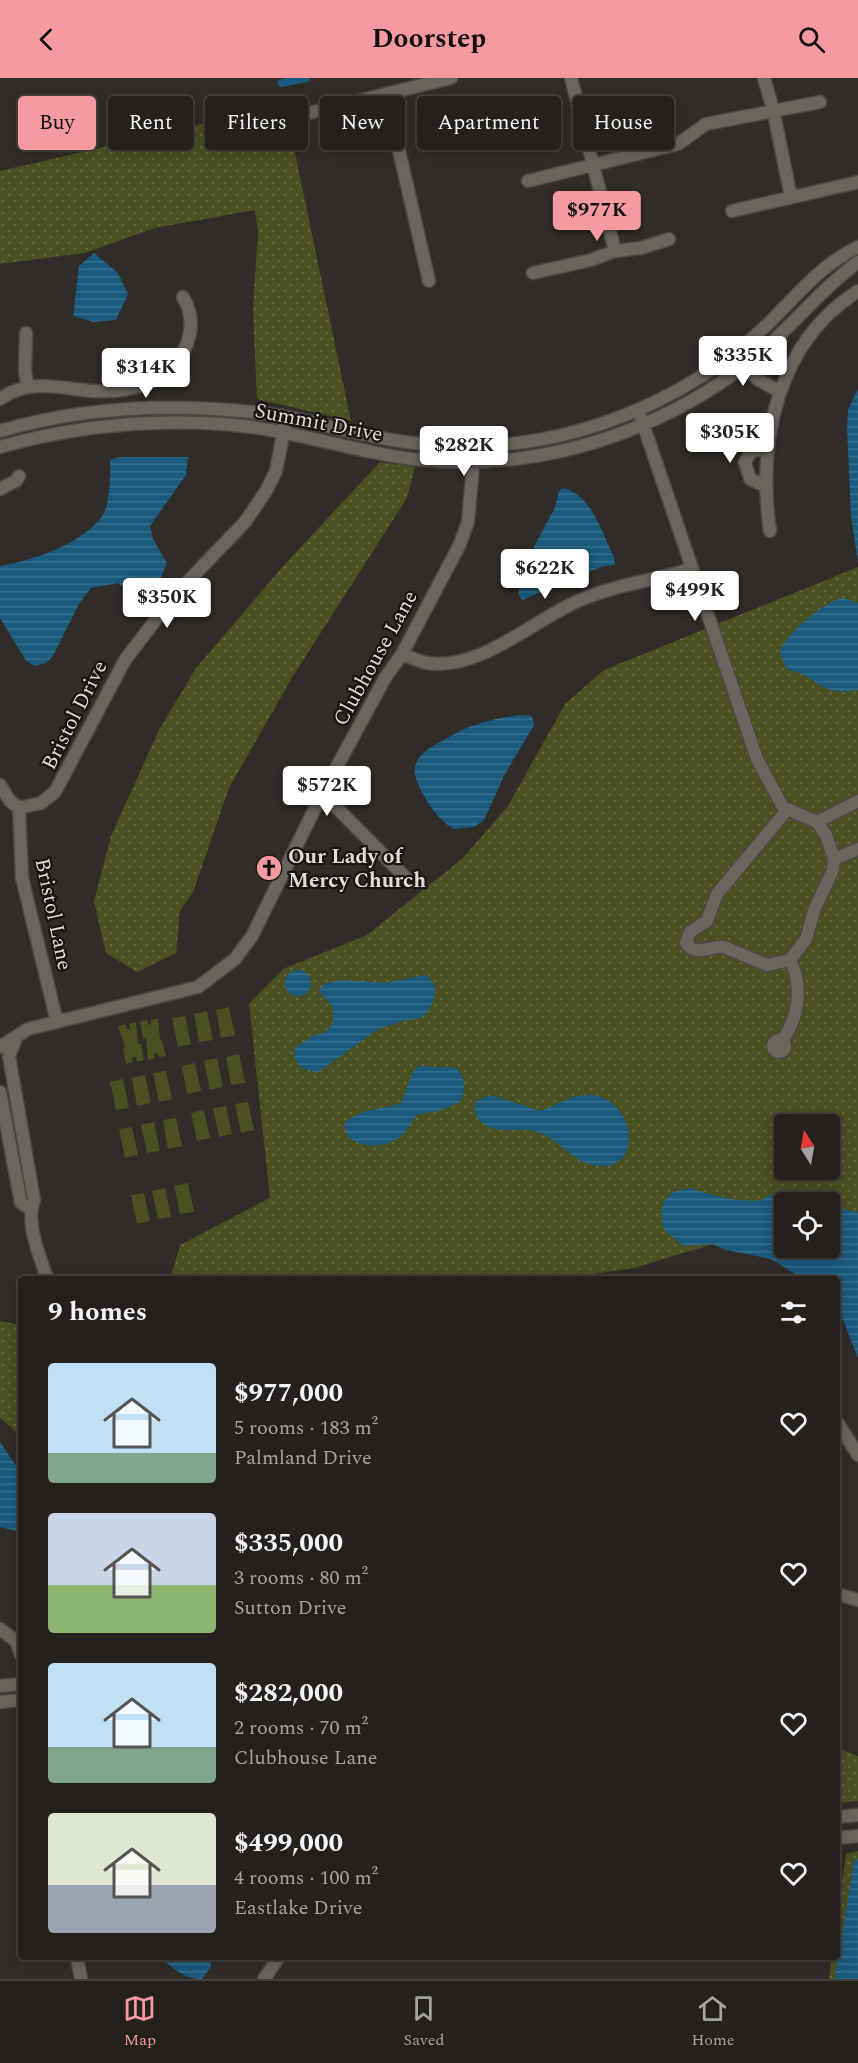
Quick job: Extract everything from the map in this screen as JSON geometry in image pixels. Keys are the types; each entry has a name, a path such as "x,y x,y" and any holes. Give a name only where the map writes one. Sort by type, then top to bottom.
{"street":[{"path":"308,114 451,78"},
{"path":"571,78 615,251"},
{"path":"764,78 773,109 791,197"},
{"path":"386,94 429,281"},
{"path":"528,181 678,144 706,124 773,109 820,102"},
{"path":"732,211 858,182"},
{"path":"533,273 591,260 615,251 641,248 669,239"},
{"name":"Summit Drive","path":"0,431 45,419 132,408 212,409 287,417 392,440 475,446 553,437 638,410 711,370 769,323 814,276 858,247"},
{"name":"Summit Drive","path":"0,447 54,435 132,424 221,424 284,432 397,457 435,462 473,462 544,455 597,442 644,424 697,397 769,345 823,290 858,262"},
{"path":"770,531 766,486 768,446 779,391 797,354 815,329 838,305 858,291"},
{"path":"0,399 28,387 53,384 77,390 108,391 135,387 161,377 180,358 188,342 191,322 189,308 183,297"},
{"path":"26,333 25,372 28,387"},
{"path":"738,349 757,379 779,391"},
{"path":"638,410 757,759 775,796 787,810 817,822 826,835 834,859 834,870 815,908 806,939 790,960 767,965 724,947 700,951 689,948 686,943 690,932 707,921 717,894 787,810"},
{"name":"Bristol Drive","path":"19,808 25,809 41,803 55,792 125,660 173,597 254,510 276,471 287,417"},
{"name":"Clubhouse Lane","path":"0,1047 28,1029 178,994 198,987 223,971 235,959 252,936 321,796 385,678 402,654 464,534 475,446"},
{"path":"766,486 750,479 745,462 751,452 768,446"},
{"path":"0,489 16,481 19,476"},
{"path":"402,654 428,663 474,656 511,640 578,601 600,592 692,569"},
{"path":"0,785 10,801 19,808"},
{"path":"321,796 332,803 410,882"},
{"path":"817,822 858,801"},
{"name":"Bristol Lane","path":"19,808 22,878 57,1022"},
{"path":"834,859 858,849"},
{"path":"782,1041 790,1031 798,992 797,975 790,960"},
{"path":"18,1034 9,1056 34,1200 30,1209 47,1276"},
{"path":"0,1092 21,1203 30,1209"},
{"path":"840,1427 858,1455"},
{"path":"840,1595 858,1600"},
{"path":"0,1629 12,1636 18,1647"},
{"path":"0,1686 18,1683"},
{"path":"0,1702 18,1700"},
{"path":"840,1817 858,1815"},
{"path":"840,1838 858,1836"},
{"path":"77,1960 81,1979"},
{"path":"264,1979 277,1960"}],"green space":[{"path":"205,124 205,150 294,150 351,421 257,399 253,308 258,233 255,210 155,228 85,253 0,264 0,171 108,146 108,150 193,150 193,126"},
{"path":"380,462 415,467 407,498 293,676 229,788 193,892 180,911 176,953 137,972 106,953 94,901 111,836 159,730 196,668 285,564"},
{"path":"858,567 858,1286 840,1279 840,1276 833,1276 788,1258 840,1258 840,1192 774,1192 774,1252 736,1237 634,1268 580,1276 171,1276 180,1245 270,1198 249,1004 283,969 367,935 463,858 508,806 565,704 604,670"},
{"path":"229,1007 235,1035 221,1038 216,1010"},
{"path":"207,1011 213,1040 199,1042 194,1014"},
{"path":"185,1016 191,1044 178,1047 172,1018"},
{"path":"158,1018 160,1040 162,1040 166,1056 159,1057 157,1053 154,1054 155,1058 148,1060 146,1038 143,1038 140,1022 147,1020 148,1025 151,1024 151,1020"},
{"path":"136,1022 138,1044 141,1044 144,1060 137,1062 136,1057 132,1058 133,1062 126,1064 123,1048 125,1047 118,1026 125,1024 127,1029 130,1029 129,1024"},
{"path":"239,1054 245,1083 231,1085 226,1057"},
{"path":"217,1058 223,1087 210,1090 204,1061"},
{"path":"195,1063 201,1091 187,1094 182,1066"},
{"path":"166,1071 172,1099 159,1102 153,1073"},
{"path":"145,1075 151,1103 137,1106 132,1078"},
{"path":"123,1079 129,1108 116,1110 110,1082"},
{"path":"248,1102 254,1130 241,1133 235,1104"},
{"path":"226,1106 232,1134 219,1137 213,1108"},
{"path":"204,1110 210,1138 197,1141 191,1113"},
{"path":"176,1118 182,1146 168,1149 163,1120"},
{"path":"154,1122 160,1151 147,1153 141,1125"},
{"path":"132,1127 138,1155 125,1158 119,1129"},
{"path":"188,1183 194,1212 180,1214 174,1186"},
{"path":"165,1188 171,1217 158,1219 152,1191"},
{"path":"144,1193 150,1221 137,1224 131,1195"},
{"path":"0,1321 18,1324 18,1433 0,1418"},
{"path":"840,1749 858,1756 858,1801 840,1803"},
{"path":"858,1851 858,1979 829,1979 832,1960 840,1960 840,1897 846,1854"}],"water":[{"path":"94,253 118,273 128,294 116,320 93,322 73,316 79,266"},
{"path":"858,389 858,563 851,515 847,429 848,410"},
{"path":"119,457 188,457 186,475 150,526 153,539 167,563 157,587 151,589 141,592 132,591 118,583 91,588 79,604 53,656 46,663 35,666 26,661 0,618 0,566 40,556 80,537 91,528 100,519 106,507 110,482 110,460"},
{"path":"563,488 582,498 589,506 614,557 615,565 603,566 522,600 518,593 534,547 555,507 559,491"},
{"path":"844,598 858,603 858,690 841,692 817,684 802,674 786,668 780,654 788,638 806,620 827,605"},
{"path":"532,716 534,725 505,774 484,820 474,827 453,829 436,813 423,794 415,773 418,759 430,748 466,728 496,719"},
{"path":"298,970 307,974 311,983 307,992 298,996 289,992 285,983 289,974"},
{"path":"425,975 434,984 435,996 430,1008 421,1018 402,1021 377,1030 317,1073 300,1067 294,1057 295,1048 314,1035 325,1033 333,1024 333,1007 319,991 324,984 340,980 385,983"},
{"path":"419,1066 456,1068 464,1084 460,1102 442,1110 417,1115 400,1137 386,1144 362,1144 348,1137 344,1124 350,1119 364,1112 401,1103 413,1072"},
{"path":"491,1095 540,1111 580,1095 603,1098 616,1106 624,1118 628,1132 628,1145 623,1157 613,1164 598,1166 589,1164 544,1134 527,1130 502,1130 486,1125 479,1120 474,1111 476,1101"},
{"path":"690,1188 747,1201 758,1201 774,1193 774,1258 840,1258 840,1209 858,1212 858,1358 840,1313 840,1276 798,1276 771,1259 726,1250 712,1244 684,1246 664,1230 661,1212 663,1202 673,1192"},
{"path":"0,1442 18,1469 18,1531 0,1527"},
{"path":"858,1859 858,1979 835,1979 838,1960 840,1960 854,1862"},
{"path":"163,1960 210,1960 211,1967 202,1979 196,1979 170,1966"}],"waterway":[{"path":"282,83 306,78"}],"place":[{"name":"Our Lady of Mercy Church","path":"269,868"}]}
